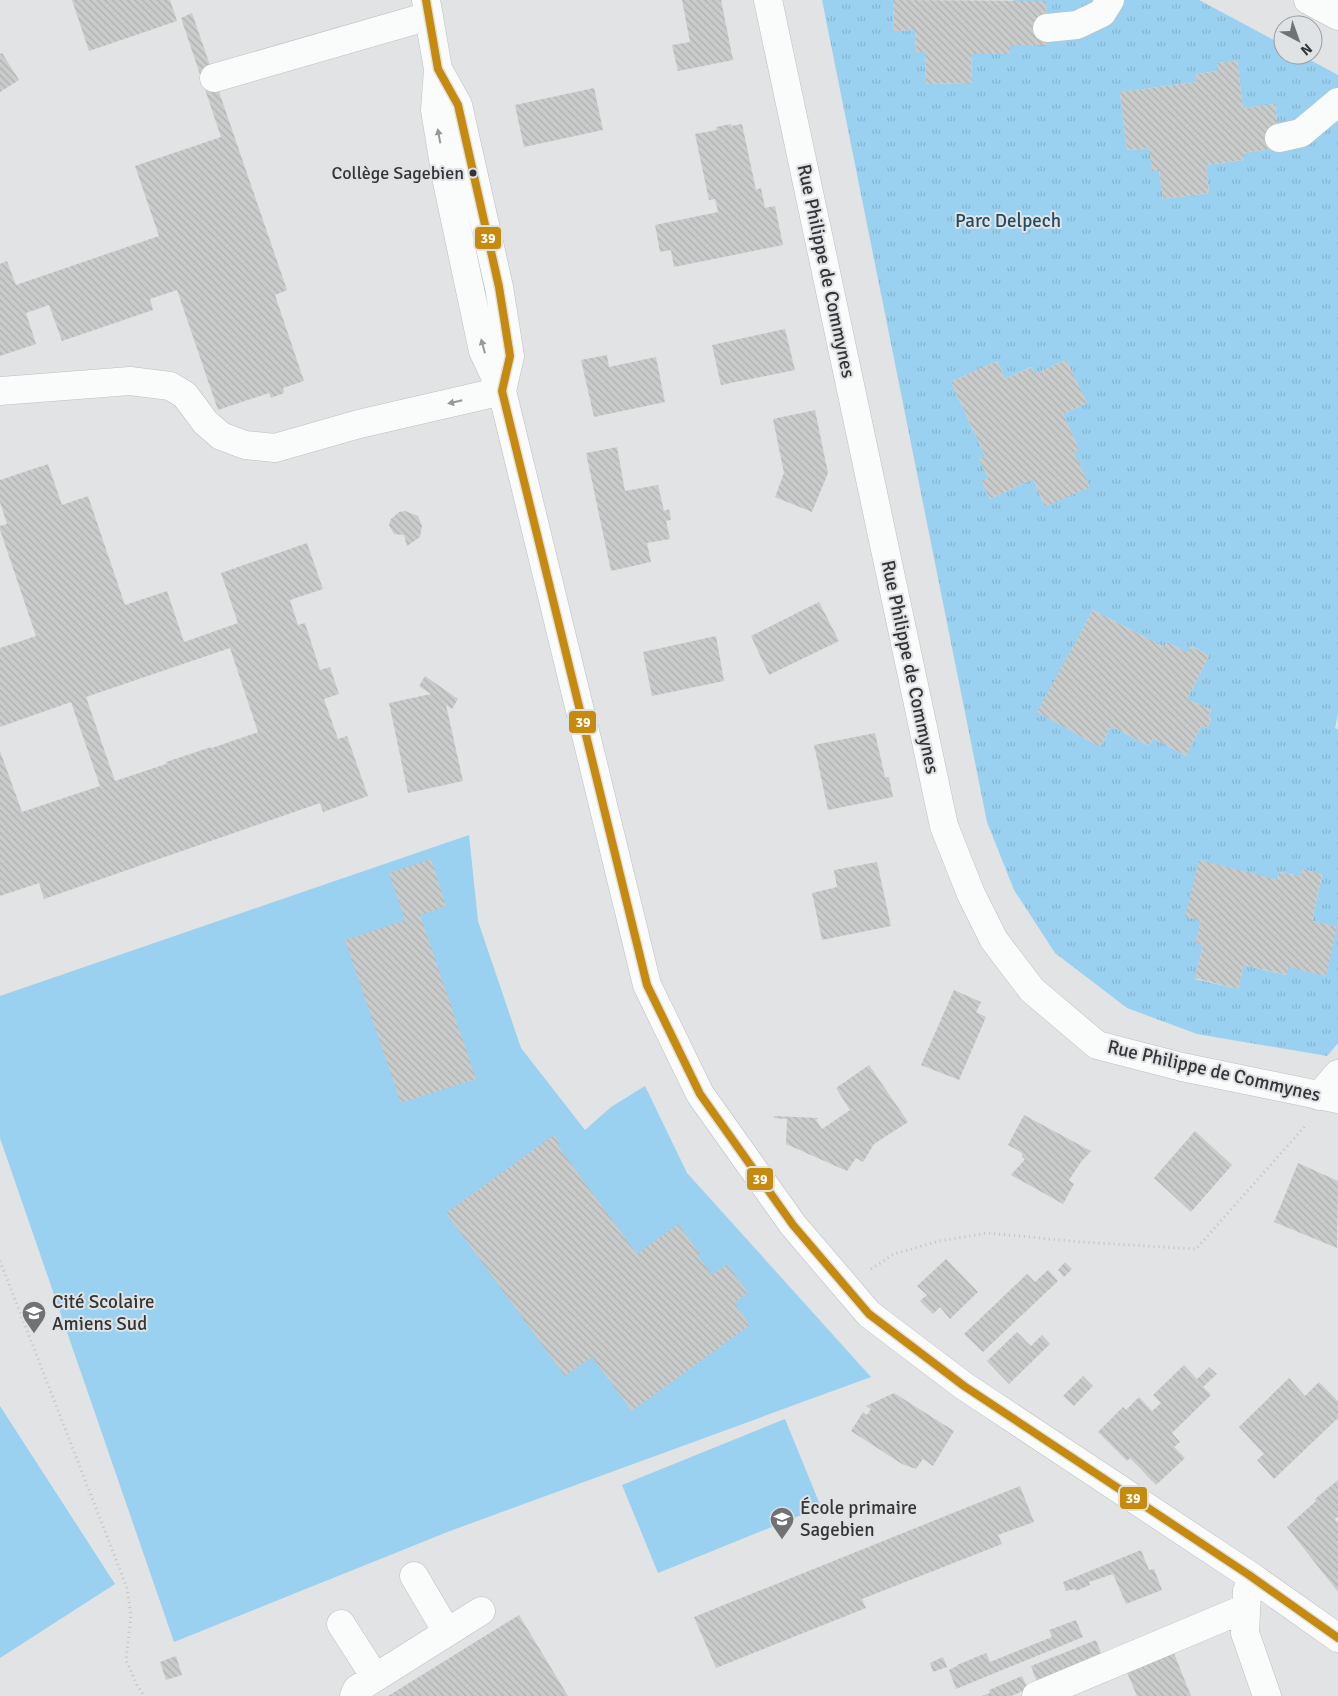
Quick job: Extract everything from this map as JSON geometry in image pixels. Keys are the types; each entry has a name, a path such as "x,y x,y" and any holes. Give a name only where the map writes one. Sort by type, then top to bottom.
{"street":[{"name":"Rue Philippe de Commynes","path":"768,0 944,826 971,894 994,940 1032,990 1097,1044 1182,1067 1331,1092"},
{"path":"1047,28 1077,25 1102,13 1110,0"},
{"path":"1308,0 1338,16"},
{"path":"214,78 428,8 438,69 458,105 499,287 510,356 502,391 647,984 700,1094 793,1225 869,1314 964,1386 1249,1575 1338,1638"},
{"path":"1279,138 1302,133 1338,102"},
{"path":"0,391 130,381 170,386 185,395 205,422 221,436 245,445 275,448 359,424 502,391"},
{"path":"1249,1575 1245,1633 1267,1696"},
{"path":"414,1576 447,1632"},
{"path":"1036,1696 1246,1608"},
{"path":"354,1696 357,1688 481,1611"},
{"path":"341,1624 375,1677"}],"path":[{"path":"848,1290 874,1266 894,1254 940,1240 988,1233 1080,1242 1196,1249 1331,1092"},
{"path":"0,1261 127,1588 131,1616 126,1660 144,1696"}],"green space":[{"name":"Parc Delpech","path":"822,0 893,0 894,31 915,30 916,52 925,52 926,84 972,83 971,54 1010,54 1010,46 1047,28 1046,1 1014,2 1014,0 1199,0 1273,40 1273,65 1320,65 1338,75 1338,714 1335,728 1338,729 1338,1043 1327,1056 1197,1034 1127,1008 1055,953 1014,890 987,822","holes":["1237,61 1243,108 1275,104 1280,148 1244,153 1244,160 1206,165 1209,193 1163,199 1159,170 1149,148 1127,150 1120,92 1197,82 1196,74 1218,71 1218,63","1066,360 1087,403 1063,414 1079,449 1074,452 1045,507 1033,479 990,499 982,482 988,478 985,456 951,382 997,361 1005,379 1031,367 1035,374","1093,610 1164,647 1167,642 1188,653 1192,646 1209,656 1187,699 1211,710 1208,716 1211,719 1207,728 1201,726 1186,756 1153,738 1149,746 1111,726 1100,747 1038,712","1303,869 1322,875 1312,921 1337,927 1288,967 1286,975 1244,965 1238,989 1195,979 1203,945 1196,943 1201,921 1278,880 1279,872 1300,876"]},
{"path":"469,835 478,921 521,1048 585,1130 611,1107 645,1086 687,1173 871,1377 450,1531 174,1642 0,1138 0,996"},
{"path":"0,1406 115,1584 0,1658"},
{"path":"785,1419 821,1507 658,1573 622,1485"}],"building":[{"path":"72,0 170,0 177,21 89,51"},
{"path":"682,0 721,0 733,60 678,71 672,45 690,42"},
{"path":"893,0 1046,1 1047,45 1010,46 1010,54 971,54 972,83 926,84 925,52 916,53 915,30 894,31"},
{"path":"192,13 287,290 275,295 304,381 283,388 284,393 271,398 269,393 218,410 177,290 150,299 153,310 62,341 49,305 26,313 36,344 0,356 0,264 7,261 16,285 159,236 135,166 221,137 181,18"},
{"path":"2,53 19,80 0,92 0,54"},
{"path":"1237,61 1243,108 1275,104 1280,148 1244,153 1244,160 1206,165 1209,193 1163,199 1159,170 1152,171 1149,148 1127,150 1120,92 1197,82 1196,74 1218,71 1217,63"},
{"path":"594,88 603,130 524,147 515,105"},
{"path":"731,124 731,126 742,124 756,190 761,188 765,208 775,206 783,245 674,267 671,250 660,252 655,225 718,212 715,199 709,200 695,134 717,130 716,127"},
{"path":"785,329 795,370 721,385 712,345"},
{"path":"607,355 609,367 656,357 665,402 594,417 581,360"},
{"path":"1066,360 1087,403 1063,414 1079,449 1074,452 1090,487 1045,507 1033,479 990,499 981,481 988,478 979,459 985,456 951,382 997,361 1005,379 1032,367 1035,374"},
{"path":"815,410 828,473 812,512 775,497 784,473 773,419"},
{"path":"617,447 625,491 658,485 664,511 669,509 671,520 666,521 670,539 647,543 651,562 611,571 586,453"},
{"path":"48,464 62,505 88,496 125,605 167,591 184,642 238,623 221,573 307,543 323,589 290,600 298,625 305,623 320,670 330,667 339,694 324,699 338,739 347,736 368,796 323,812 320,803 44,899 39,883 0,896 0,751 22,812 100,786 71,702 0,727 0,648 36,636 0,530 0,526 7,524 0,502 0,480","holes":["230,648 258,732 115,781 86,697"]},
{"path":"405,511 418,516 422,526 420,537 407,546 404,535 394,534 389,525 391,519 399,512"},
{"path":"819,602 839,641 769,675 751,636"},
{"path":"1093,610 1164,647 1167,642 1188,653 1191,646 1209,656 1187,699 1211,710 1208,716 1211,718 1207,728 1201,726 1186,756 1153,738 1149,746 1111,726 1100,747 1037,712"},
{"path":"716,636 724,681 652,696 643,652"},
{"path":"425,676 458,699 452,709 446,705 463,781 408,793 389,703 431,694 419,686"},
{"path":"875,733 885,777 889,777 893,797 828,810 814,745"},
{"path":"431,859 446,906 420,915 476,1079 401,1103 345,940 405,920 389,873"},
{"path":"1199,860 1278,880 1279,872 1300,876 1303,869 1322,874 1312,921 1337,927 1326,976 1288,967 1287,975 1244,965 1238,989 1195,978 1203,945 1196,943 1201,921 1185,917"},
{"path":"877,862 891,926 822,940 812,893 837,887 834,870"},
{"path":"954,990 981,1002 976,1012 986,1017 959,1080 921,1065"},
{"path":"869,1065 908,1122 874,1144 863,1162 856,1158 847,1171 786,1144 787,1119 774,1118 774,1116 818,1118 816,1120 822,1129 850,1110 836,1088"},
{"path":"1024,1115 1091,1151 1069,1180 1074,1184 1063,1204 1011,1175 1025,1159 1022,1157 1022,1153 1008,1145"},
{"path":"1195,1131 1232,1165 1191,1212 1154,1178"},
{"path":"554,1135 560,1144 558,1146 637,1254 678,1224 700,1254 698,1256 712,1275 727,1264 748,1293 734,1303 750,1325 632,1411 592,1357 565,1376 446,1213"},
{"path":"1298,1163 1338,1181 1337,1248 1274,1222"},
{"path":"946,1259 978,1292 950,1319 940,1307 933,1314 920,1301 927,1295 917,1286"},
{"path":"1065,1262 1072,1269 1064,1277 1058,1270"},
{"path":"1048,1270 1058,1281 983,1352 964,1334 1027,1274 1035,1282"},
{"path":"1017,1332 1031,1346 1042,1335 1050,1344 1009,1384 987,1361"},
{"path":"1184,1365 1197,1379 1209,1367 1217,1374 1203,1387 1211,1395 1172,1433 1180,1442 1174,1447 1185,1458 1156,1485 1130,1458 1127,1461 1098,1432 1123,1407 1126,1410 1139,1397 1152,1411 1161,1403 1153,1395"},
{"path":"1083,1376 1093,1386 1074,1406 1063,1396"},
{"path":"1289,1378 1305,1396 1319,1382 1338,1401 1338,1418 1274,1479 1257,1460 1264,1454 1239,1427"},
{"path":"894,1393 954,1431 933,1466 923,1459 916,1469 902,1464 851,1431 863,1412 867,1415 871,1409 866,1406"},
{"path":"1338,1480 1338,1517 1335,1519 1338,1523 1338,1592 1287,1527 1316,1501 1315,1499"},
{"path":"1020,1486 1034,1522 998,1535 1002,1544 862,1599 866,1608 716,1668 694,1617"},
{"path":"1141,1550 1149,1570 1154,1569 1162,1590 1126,1604 1113,1574 1089,1582 1090,1585 1076,1591 1075,1589 1066,1591 1063,1582"},
{"path":"519,1615 568,1696 388,1696"},
{"path":"1076,1620 1083,1637 956,1689 949,1670 957,1665 986,1653 990,1662 1052,1637 1049,1630"},
{"path":"1096,1640 1103,1658 1038,1685 1031,1666"},
{"path":"1173,1651 1191,1696 1137,1696 1126,1670"},
{"path":"176,1656 182,1675 166,1680 160,1662"},
{"path":"943,1657 947,1667 933,1672 930,1663"},
{"path":"1022,1676 1028,1689 1011,1696 982,1696 990,1693 989,1690"}],"transit line":[{"name":"39","path":"426,0 438,69 458,105 499,287 510,356 502,391 647,985 700,1094 793,1225 869,1314 964,1386 1249,1575 1338,1638"}],"place":[{"name":"Collège Sagebien","path":"473,173"},
{"name":"Cité Scolaire Amiens Sud","path":"34,1334"},
{"name":"École primaire Sagebien","path":"782,1540"}]}
